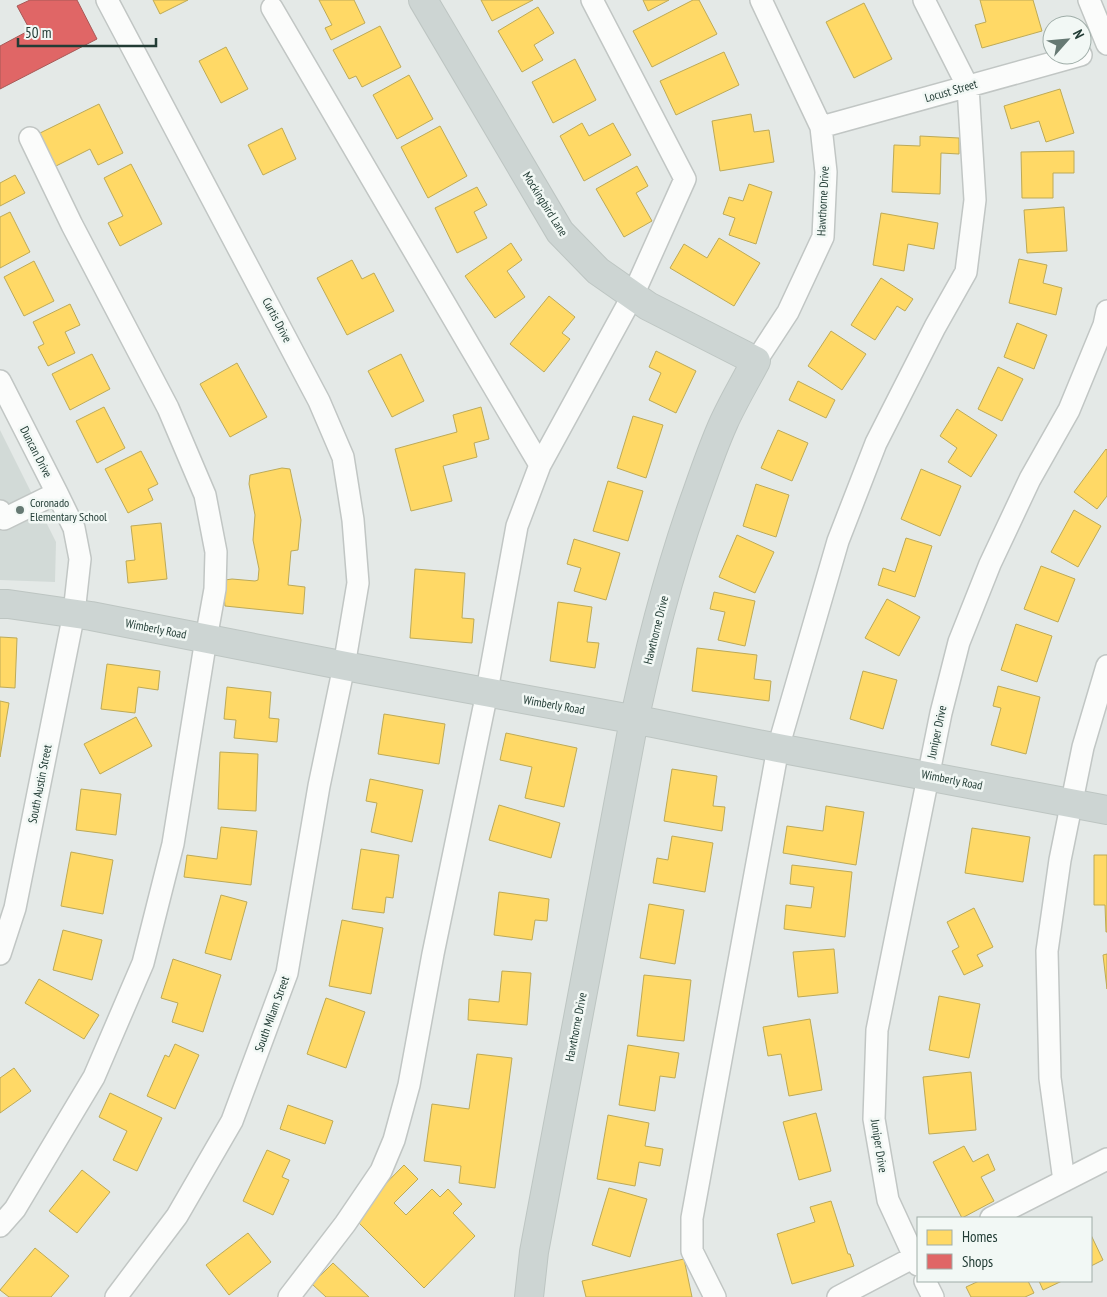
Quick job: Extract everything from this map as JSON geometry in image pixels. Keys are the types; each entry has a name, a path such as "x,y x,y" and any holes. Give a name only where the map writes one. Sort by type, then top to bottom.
{"main road":[{"name":"Mockingbird Lane","path":"423,0 560,232 598,271 648,306 756,362"},
{"name":"Hawthorne Drive","path":"529,1297 534,1252 634,719 669,576 688,517 724,422 756,362"},
{"name":"Wimberly Road","path":"0,604 74,613 1107,810"}],"street":[{"name":"Curtis Drive","path":"107,0 319,401 343,457 353,520 358,583 344,666"},
{"path":"289,1297 345,1224 376,1178 394,1140 409,1085 517,526 540,465 633,296 685,180 592,0"},
{"name":"Hawthorne Drive","path":"756,362 788,312 823,237 826,172 821,128 761,0"},
{"path":"715,1297 692,1251 692,1218 778,748 838,541 876,443 935,327 966,272 975,200 968,86 924,0"},
{"path":"1089,0 1107,44"},
{"path":"272,8 540,465"},
{"name":"Locust Street","path":"1092,52 1107,48"},
{"name":"Locust Street","path":"821,128 1045,65"},
{"path":"0,1226 15,1209 94,1077 143,963 173,844 215,589 216,552 205,495 168,408 72,225 30,138"},
{"name":"Juniper Drive","path":"917,1259 888,1200 874,1119 877,1030 941,713 960,642 990,564 1030,479 1069,410 1104,325 1107,311"},
{"name":"Duncan Drive","path":"0,381 74,528 80,559 74,613"},
{"path":"0,511 4,519 57,493"},
{"name":"South Austin Street","path":"0,954 15,908 74,613"},
{"name":"South Milam Street","path":"116,1297 177,1216 232,1121 288,973 319,786 344,666"},
{"path":"1064,1181 1050,1078 1047,951 1060,860 1071,803 1083,747 1107,666"},
{"path":"993,1217 1107,1159"},
{"path":"838,1297 917,1259"},
{"path":"926,1282 933,1297"}],"shaded area":[{"name":"Coronado Elementary School","path":"0,430 56,542 55,582 0,580"}],"building: Homes":[{"path":"153,0 188,0 160,14"},
{"path":"319,0 354,0 365,23 331,40 325,28 332,25"},
{"path":"481,0 533,0 492,21"},
{"path":"643,0 669,0 648,11"},
{"path":"693,0 699,0 717,34 652,67 633,31"},
{"path":"980,0 1033,0 1042,31 982,48 975,25 986,22"},
{"path":"864,3 892,59 854,78 826,22"},
{"path":"538,7 554,33 534,45 543,60 522,72 498,31"},
{"path":"380,26 401,67 362,87 356,76 349,79 333,50"},
{"path":"226,47 248,89 221,103 199,61"},
{"path":"724,52 739,85 676,115 660,81"},
{"path":"575,59 596,100 553,123 532,82"},
{"path":"409,75 433,119 397,139 373,95"},
{"path":"1060,89 1074,133 1046,142 1039,121 1011,129 1004,106"},
{"path":"99,104 123,153 98,165 90,149 52,168 36,135"},
{"path":"751,114 754,132 769,130 774,162 720,171 712,121"},
{"path":"582,123 589,136 613,123 631,155 584,181 560,136"},
{"path":"440,126 467,176 428,198 401,147"},
{"path":"282,128 296,159 263,175 248,145"},
{"path":"920,136 959,138 959,154 941,153 940,194 892,192 894,145 920,146"},
{"path":"1074,151 1074,173 1053,173 1053,198 1022,198 1021,152"},
{"path":"131,164 162,224 120,246 108,223 123,216 104,178"},
{"path":"637,166 648,186 636,193 652,221 624,237 596,189"},
{"path":"15,175 25,193 0,206 0,183"},
{"path":"749,184 772,192 756,244 729,235 735,218 723,214 729,197 743,201"},
{"path":"477,187 487,205 474,212 487,238 457,253 435,208"},
{"path":"1064,207 1067,251 1027,253 1024,210"},
{"path":"10,212 30,252 0,268 0,217"},
{"path":"881,213 938,223 934,249 908,244 904,271 873,265"},
{"path":"719,238 760,263 734,306 670,268 684,244 707,258"},
{"path":"511,243 522,260 507,271 525,297 495,318 465,276"},
{"path":"1019,259 1047,265 1043,283 1062,288 1056,315 1009,303"},
{"path":"352,260 362,279 374,273 394,311 347,335 317,278"},
{"path":"34,261 54,301 24,316 4,277"},
{"path":"881,278 913,299 905,311 897,306 875,340 851,325"},
{"path":"549,296 575,317 562,333 570,339 544,372 510,344"},
{"path":"70,304 80,325 65,332 75,353 48,366 38,347 44,344 33,322"},
{"path":"1017,323 1047,335 1034,369 1004,357"},
{"path":"831,331 866,354 842,390 808,366"},
{"path":"656,351 696,371 676,413 649,400 661,373 649,367"},
{"path":"92,354 110,389 70,410 52,374"},
{"path":"401,354 424,401 392,417 368,371"},
{"path":"237,363 267,417 230,437 200,384"},
{"path":"998,367 1023,379 1002,421 978,409"},
{"path":"798,381 835,400 826,418 789,400"},
{"path":"104,407 125,448 97,463 76,421"},
{"path":"481,407 489,439 474,443 477,457 443,466 452,501 411,511 395,449 457,432 453,415"},
{"path":"957,409 997,435 971,477 948,462 957,448 940,436"},
{"path":"633,416 663,425 646,478 617,468"},
{"path":"778,430 808,443 792,481 761,468"},
{"path":"1106,449 1107,496 1097,509 1074,492"},
{"path":"141,451 158,484 148,489 153,500 128,513 105,469"},
{"path":"282,468 290,469 301,520 298,550 291,551 288,585 305,587 303,614 225,606 225,580 258,580 259,569 253,540 255,515 249,484 250,475"},
{"path":"921,469 961,486 940,536 901,519"},
{"path":"608,481 643,491 628,541 593,531"},
{"path":"756,484 789,495 776,537 743,526"},
{"path":"1074,510 1101,526 1078,567 1051,552"},
{"path":"161,523 167,579 128,583 126,561 135,560 131,526"},
{"path":"737,535 774,552 755,593 719,577"},
{"path":"906,538 932,546 915,597 878,585 883,568 895,572"},
{"path":"574,539 620,553 606,600 574,591 581,568 567,564"},
{"path":"1041,566 1075,579 1058,622 1024,609"},
{"path":"415,569 465,573 462,618 474,619 472,643 410,638"},
{"path":"714,592 755,601 745,646 718,640 725,612 710,609"},
{"path":"887,599 920,617 899,656 865,638"},
{"path":"558,602 592,607 587,642 599,643 595,668 550,661"},
{"path":"1016,624 1052,636 1037,682 1001,670"},
{"path":"0,637 17,638 15,688 0,687"},
{"path":"697,648 757,655 754,679 771,681 769,701 692,691"},
{"path":"107,664 160,671 158,690 138,687 135,713 101,709"},
{"path":"863,671 897,680 883,729 850,719"},
{"path":"998,686 1040,697 1026,754 991,745 1001,708 993,706"},
{"path":"227,687 271,692 269,718 279,719 277,742 234,738 236,720 224,719"},
{"path":"0,701 9,703 0,757"},
{"path":"384,714 445,724 439,764 378,754"},
{"path":"136,717 152,746 100,774 84,744"},
{"path":"506,733 577,748 564,807 525,798 532,767 500,760"},
{"path":"220,752 258,754 256,811 218,809"},
{"path":"672,769 717,776 713,806 725,807 722,831 664,821"},
{"path":"370,779 423,790 412,842 371,832 377,803 366,801"},
{"path":"81,789 121,794 116,835 76,830"},
{"path":"499,805 560,823 551,858 489,840"},
{"path":"826,806 864,812 856,865 783,853 787,826 823,831"},
{"path":"221,827 257,831 251,885 184,877 187,855 217,859"},
{"path":"972,828 1030,837 1023,882 965,873"},
{"path":"672,836 713,843 705,892 653,883 657,858 668,860"},
{"path":"361,849 399,855 393,898 386,897 384,913 352,909"},
{"path":"71,852 113,860 103,914 61,906"},
{"path":"1094,855 1107,855 1107,932 1105,905 1094,905"},
{"path":"792,865 852,872 845,937 784,929 786,905 811,908 814,887 790,884"},
{"path":"499,892 549,899 547,921 535,920 532,940 494,935"},
{"path":"221,895 247,902 231,960 205,953"},
{"path":"649,904 684,910 675,964 640,958"},
{"path":"974,908 993,947 977,955 983,966 964,975 952,951 959,947 947,922"},
{"path":"342,920 383,928 371,994 329,986"},
{"path":"63,930 102,940 92,980 53,970"},
{"path":"834,949 838,993 798,997 793,952"},
{"path":"1107,954 1107,989 1103,955"},
{"path":"173,959 221,975 203,1032 172,1022 178,1003 161,998"},
{"path":"502,971 531,973 527,1025 468,1020 469,999 499,1002"},
{"path":"644,975 691,980 684,1041 637,1036"},
{"path":"39,979 99,1015 84,1039 25,1003"},
{"path":"939,996 980,1004 969,1058 929,1050"},
{"path":"326,998 365,1012 346,1068 307,1054"},
{"path":"810,1019 822,1090 789,1096 781,1054 768,1056 763,1027"},
{"path":"175,1044 199,1055 175,1109 147,1096 165,1055 169,1057"},
{"path":"628,1045 679,1053 675,1078 660,1076 655,1111 619,1105"},
{"path":"477,1054 512,1058 495,1188 459,1183 461,1166 424,1161 432,1104 469,1109"},
{"path":"14,1068 31,1091 0,1113 0,1078"},
{"path":"971,1072 976,1130 929,1134 923,1077"},
{"path":"110,1093 162,1118 137,1171 113,1160 127,1131 99,1117"},
{"path":"288,1105 333,1121 325,1144 280,1129"},
{"path":"816,1113 831,1171 799,1180 783,1122"},
{"path":"608,1115 649,1123 645,1146 663,1149 660,1166 639,1162 635,1186 597,1179"},
{"path":"964,1146 973,1162 988,1154 995,1170 981,1177 994,1201 961,1217 933,1162"},
{"path":"267,1150 290,1160 282,1177 289,1180 273,1215 243,1201"},
{"path":"404,1165 418,1179 394,1203 406,1215 432,1189 440,1197 448,1189 462,1204 453,1213 475,1236 424,1288 353,1217"},
{"path":"82,1170 110,1192 77,1233 49,1211"},
{"path":"609,1188 647,1199 630,1257 592,1245"},
{"path":"831,1201 848,1254 850,1254 854,1266 792,1284 777,1234 815,1222 810,1207"},
{"path":"248,1233 271,1262 229,1295 206,1265"},
{"path":"1092,1237 1103,1260 1092,1266"},
{"path":"35,1248 69,1276 51,1297 9,1297 0,1290"},
{"path":"684,1259 692,1297 586,1297 582,1281"},
{"path":"333,1263 369,1297 326,1297 312,1284"},
{"path":"977,1282 1028,1282 1034,1293 1025,1297 971,1297 966,1287"},
{"path":"1039,1282 1060,1282 1043,1290"}],"building: Shops":[{"path":"30,0 77,0 97,39 0,89 0,46 30,30 17,6"}],"place":[{"name":"Coronado Elementary School","path":"20,510"}]}
